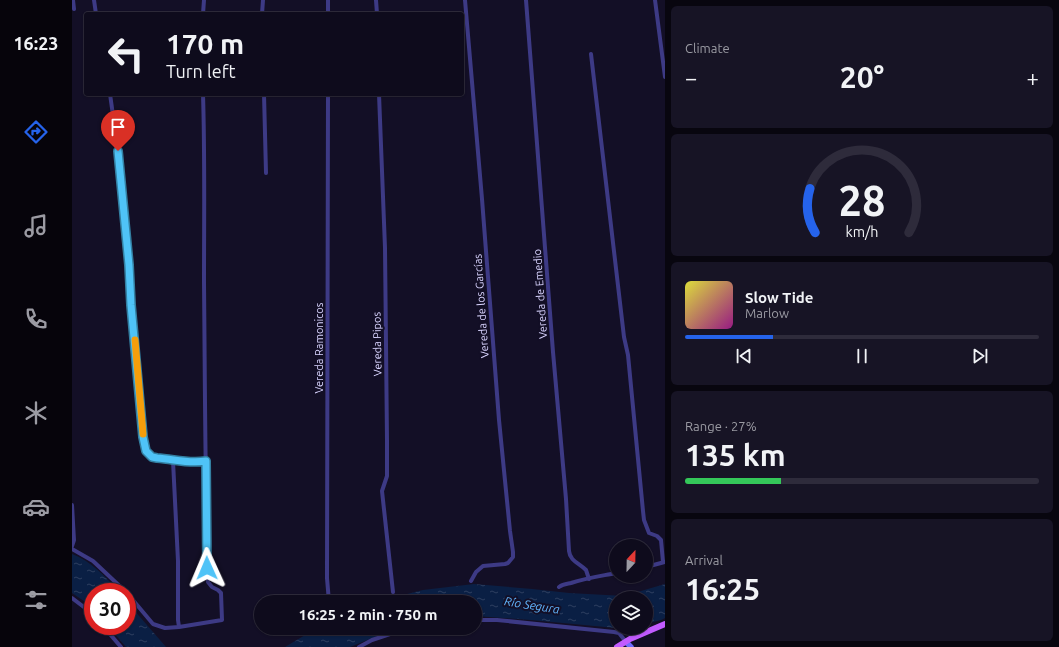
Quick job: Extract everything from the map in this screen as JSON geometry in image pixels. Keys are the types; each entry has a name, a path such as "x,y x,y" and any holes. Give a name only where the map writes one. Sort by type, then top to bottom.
{"main road":[{"path":"617,647 665,624"}],"street":[{"path":"72,0 74,10"},
{"path":"94,0 96,12"},
{"path":"204,0 204,12"},
{"path":"262,12 263,0"},
{"path":"328,0 328,12"},
{"path":"376,0 377,12"},
{"name":"Vereda de los Garcías","path":"465,0 499,420 513,552 513,557 508,563 483,566 476,572 471,581"},
{"name":"Vereda de Emedio","path":"526,0 566,499 568,551 572,560 586,570 588,579"},
{"path":"655,0 665,77"},
{"path":"591,54 623,329 628,355 643,511 649,533 657,536 661,540 664,562 653,565"},
{"path":"110,96 118,151 143,437 146,451 148,454 157,458 173,461 206,461"},
{"path":"136,604 153,624 165,628 222,620 221,593 212,587 208,582 204,282 204,96"},
{"path":"264,96 266,173"},
{"name":"Vereda Ramonicos","path":"328,96 327,578 328,595"},
{"name":"Vereda Pipos","path":"379,96 385,248 387,440 387,476 382,491 393,592"},
{"path":"173,461 178,561 178,620 180,627"},
{"path":"72,505 74,540 72,547 93,561 116,583"},
{"path":"559,586 578,580 609,574"},
{"path":"72,598 84,607"},
{"path":"482,620 497,620 614,632 619,633 631,647"},
{"path":"111,635 121,647"},
{"path":"359,647 372,640 387,635"}],"water":[{"path":"72,554 92,565 111,583 84,583 84,601 72,593"},
{"name":"Río Segura","path":"474,584 609,595 609,627 482,616 482,595 403,595 423,590"},
{"path":"665,584 665,618 653,622 653,591 641,591"},
{"path":"136,612 166,647 126,647 116,635 136,635"},
{"path":"305,635 380,635 350,647 285,647"}],"slow traffic":[{"path":"135,340 143,434"}],"route":[{"path":"118,151 143,437 146,451 152,457 173,461 206,461 207,568"}]}
